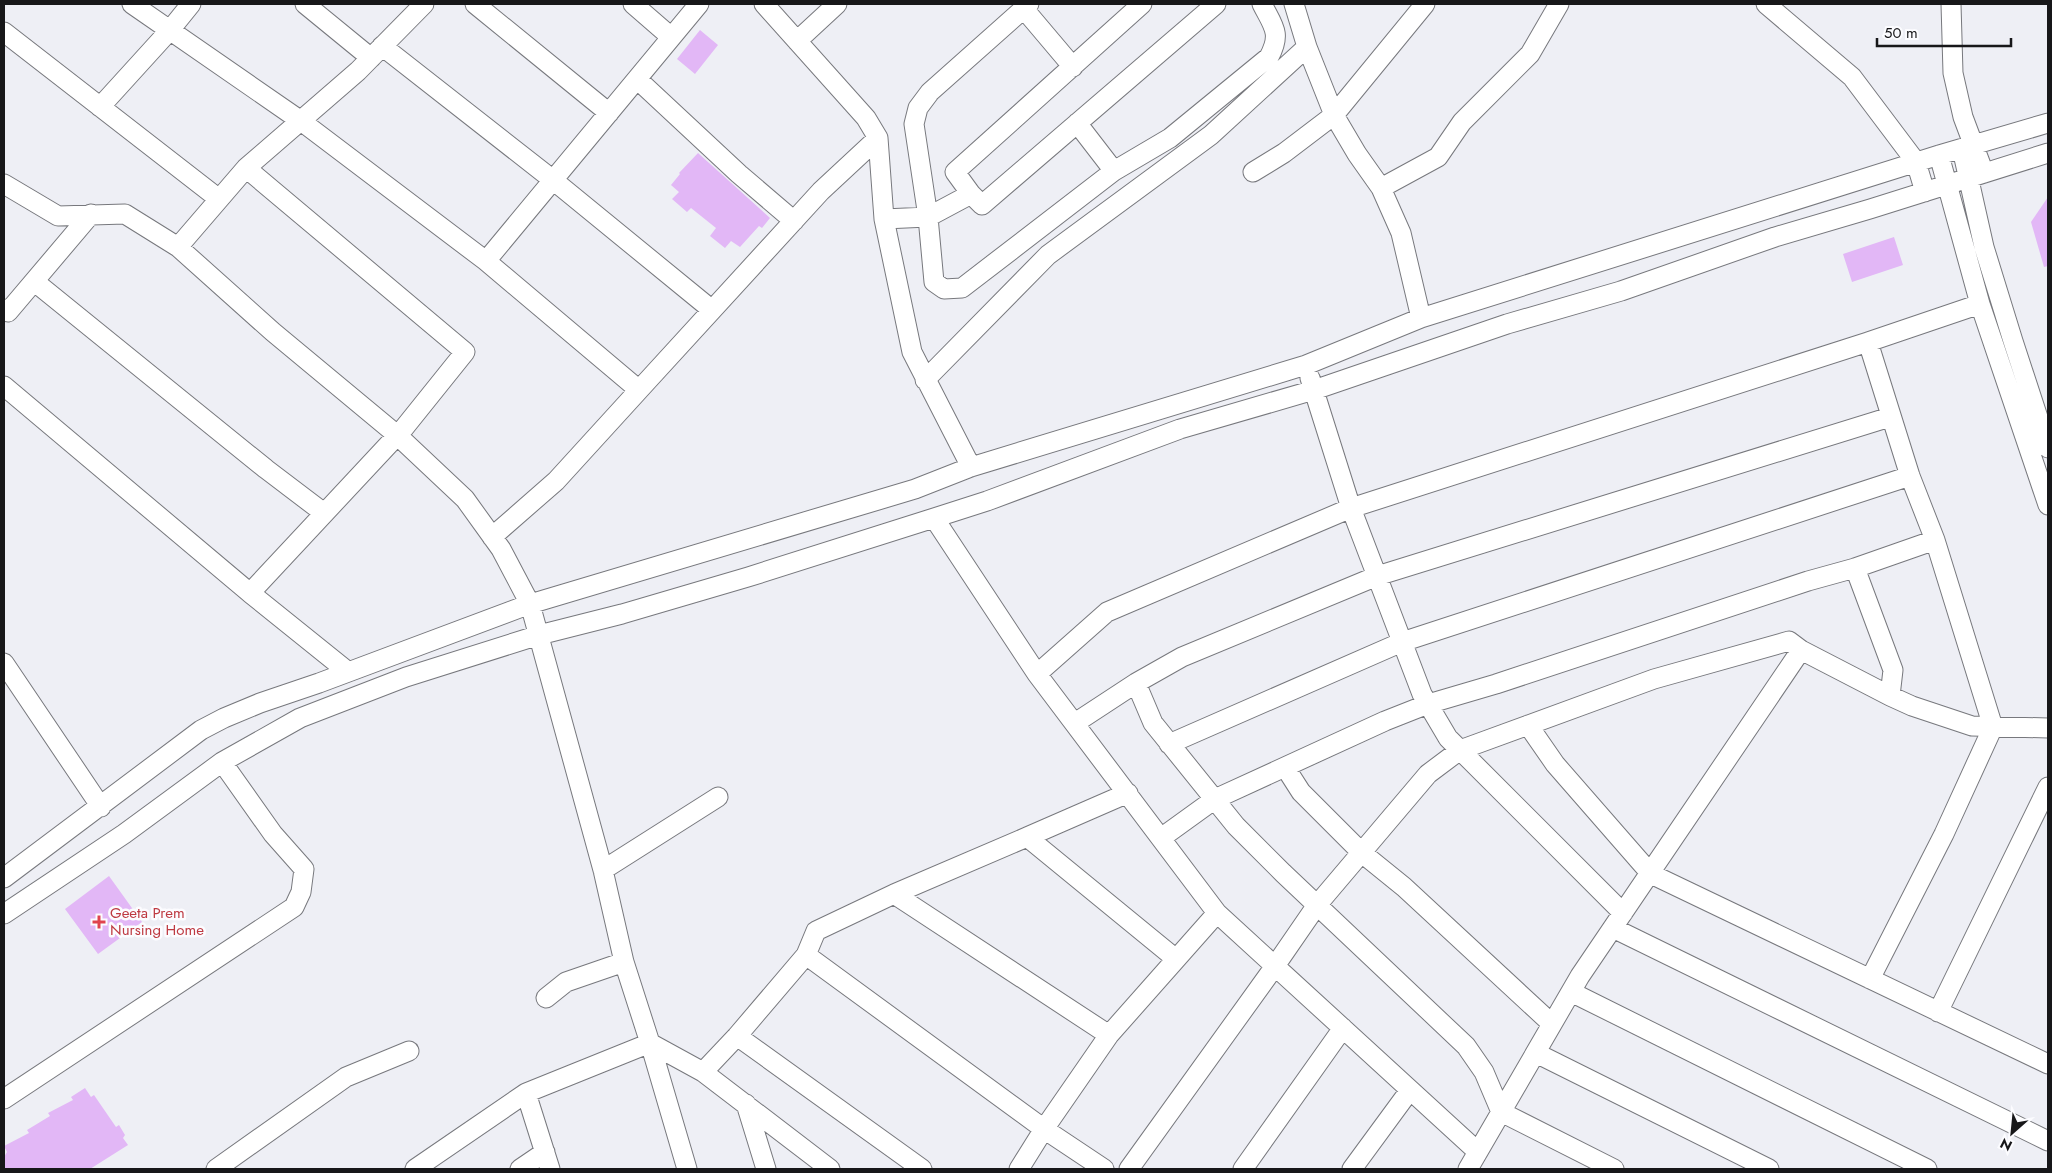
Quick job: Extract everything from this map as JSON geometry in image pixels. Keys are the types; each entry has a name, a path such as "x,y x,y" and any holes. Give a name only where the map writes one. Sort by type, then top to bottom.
{"street":[{"path":"132,4 301,121 486,261 639,390"},
{"path":"100,107 191,4"},
{"path":"305,4 377,52 553,180 712,310"},
{"path":"178,247 246,168 377,52 424,4"},
{"path":"475,4 609,113"},
{"path":"633,4 671,37"},
{"path":"486,261 699,4"},
{"path":"764,4 866,118 878,138 884,219 912,352 971,467"},
{"path":"797,41 837,4"},
{"path":"1142,4 956,172 971,194 982,205 1214,4"},
{"path":"1073,67 1026,6 930,92 918,108 914,124 928,217 934,282 944,289 962,288 1114,171 1170,138 1269,57 1276,44 1276,31 1262,4"},
{"path":"1294,4 1307,48 1334,115 1357,154 1382,188 1402,232 1421,318"},
{"path":"1252,172 1284,153 1334,115 1425,4"},
{"path":"1382,188 1438,157 1462,122 1530,54 1559,4"},
{"path":"1766,4 1852,77 1916,162 1926,192"},
{"path":"1951,4 1953,73 1968,147 1977,175 1984,247 2048,448"},
{"path":"4,32 219,199"},
{"path":"925,380 1048,255 1211,135 1307,48"},
{"path":"637,79 739,174 794,221"},
{"path":"1077,123 1114,171"},
{"path":"4,878 201,730 260,703 530,604 915,489 971,467 1306,365 1421,318 1916,162 2048,123"},
{"path":"492,537 556,481 821,191 878,138"},
{"path":"4,914 124,834 222,762 300,718 406,677 539,635 622,614 748,577 934,518 1180,429 1314,390 1507,324 1621,291 1775,237 1926,192 2048,152"},
{"path":"1939,155 1980,304 2048,505"},
{"path":"246,168 464,352 397,435 250,593"},
{"path":"4,184 58,216 125,214 178,247 273,332 397,435 465,499 501,549 530,604 603,870 624,962 687,1169"},
{"path":"884,219 928,217 971,194"},
{"path":"5,313 35,282 91,214"},
{"path":"35,282 266,469 324,513"},
{"path":"1037,674 1106,612 1351,508 1868,342 1980,304"},
{"path":"1868,342 1890,417 1934,540 1992,727 1944,834 1870,979"},
{"path":"1306,365 1351,508 1422,694 1448,738 1618,920 2048,1142"},
{"path":"4,386 250,593 347,671"},
{"path":"1075,722 1136,683 1182,657 1377,576 1890,417"},
{"path":"1169,744 1402,642 1910,476"},
{"path":"934,518 1037,674 1217,913 1478,1152"},
{"path":"1161,838 1215,799 1322,748 1428,704 1496,684 1798,584 1855,568 1934,540"},
{"path":"1855,568 1893,670 1890,696"},
{"path":"1129,1169 1317,905 1428,774 1460,750 1654,679 1789,642 1890,696 1912,706 1972,726 2048,728"},
{"path":"1468,1169 1571,992 1801,650"},
{"path":"5,668 101,806"},
{"path":"1136,683 1153,723 1236,826 1466,1046 1484,1072 1501,1112 1614,1169"},
{"path":"1528,725 1561,772 1651,874 2048,1064"},
{"path":"4,1099 294,907 301,892 304,869 273,834 222,762"},
{"path":"1285,767 1301,792 1362,852 1404,887 1552,1024"},
{"path":"1938,1012 2048,787"},
{"path":"703,1072 737,1036 806,955 816,931 894,894 1128,793"},
{"path":"603,870 718,797"},
{"path":"1027,837 1176,959"},
{"path":"894,894 1109,1035"},
{"path":"1019,1169 1044,1129 1109,1035 1217,913"},
{"path":"806,955 1044,1129 1104,1169"},
{"path":"546,998 566,982 624,962"},
{"path":"1571,992 1927,1169"},
{"path":"1243,1169 1343,1028"},
{"path":"737,1036 922,1169"},
{"path":"415,1169 526,1093 650,1044 703,1072 830,1169"},
{"path":"216,1169 346,1078 409,1051"},
{"path":"1536,1053 1769,1169"},
{"path":"1352,1169 1410,1090"},
{"path":"520,1169 547,1160 526,1093"},
{"path":"746,1104 766,1169"}],"building":[{"path":"700,30 718,45 695,74 677,59"},
{"path":"698,153 770,218 762,228 759,226 740,247 731,241 725,248 710,236 716,228 691,208 687,212 672,199 679,192 671,185 679,173"},
{"path":"2048,197 2048,266 2044,267 2031,222"},
{"path":"1894,237 1903,265 1852,282 1843,254"},
{"path":"109,876 142,922 98,954 65,909"},
{"path":"85,1088 91,1097 94,1095 116,1127 119,1125 125,1135 123,1138 128,1145 90,1169 4,1169 4,1157 7,1152 4,1146 29,1133 27,1130 50,1116 48,1113 73,1100 71,1097"}],"place":[{"name":"Geeta Prem Nursing Home","path":"99,922"}]}
